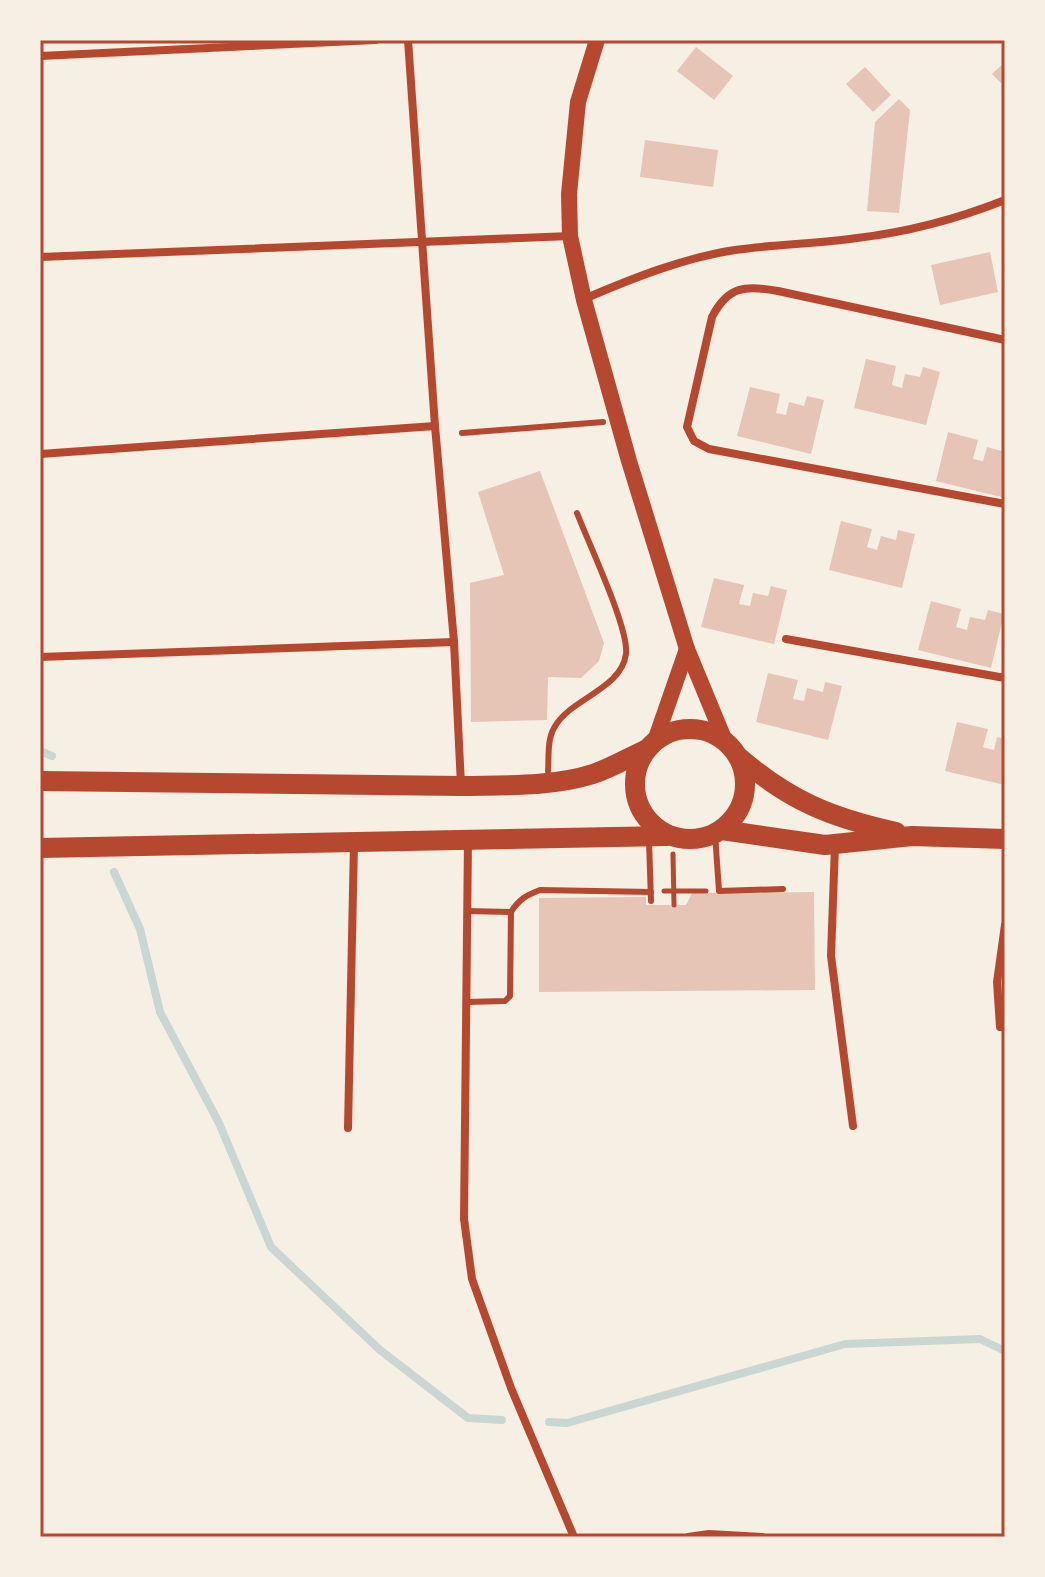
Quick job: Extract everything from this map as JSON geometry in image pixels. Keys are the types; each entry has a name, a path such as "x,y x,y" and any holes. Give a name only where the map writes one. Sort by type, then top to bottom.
{"main road":[{"path":"597,40 578,102 569,194 570,236 610,421 687,649 744,771 746,787 742,804 734,818 718,832"},
{"path":"663,837 645,818 634,791 634,777 650,746 687,649"},
{"path":"40,781 461,786 593,773 672,732 690,729 709,732 765,780 792,797 852,822 912,836"},
{"path":"40,848 468,839 663,837 690,840 718,832 835,844 912,836 1005,839"}],"street":[{"path":"40,56 375,40"},
{"path":"408,40 435,426 454,642 461,786"},
{"path":"584,300 678,263 733,250 856,239 925,227 1005,200"},
{"path":"40,257 570,236"},
{"path":"1005,340 756,287 736,290 720,303 712,317 687,427 694,441 709,449 1005,504"},
{"path":"40,454 435,426"},
{"path":"786,639 1005,678"},
{"path":"40,657 454,642"},
{"path":"468,839 464,1219 472,1279 511,1388 574,1537"},
{"path":"348,1128 354,843"},
{"path":"835,844 831,956 853,1126"},
{"path":"1000,1027 997,982 1005,925"},
{"path":"688,1537 709,1534 762,1537"}],"lane":[{"path":"462,433 610,421"},
{"path":"549,776 549,748 554,728 580,701 617,675 625,658 624,632 577,513"},
{"path":"718,832 719,891 783,889"},
{"path":"651,901 663,837"},
{"path":"466,1002 505,1001 510,996 511,912 517,902 540,890 651,892"},
{"path":"467,911 511,912"}],"path":[{"path":"663,837 675,891 674,905"},
{"path":"651,892 719,891"}],"building":[{"path":"696,47 733,76 714,100 677,71"},
{"path":"1005,62 1005,87 992,74"},
{"path":"865,67 891,95 873,112 846,84"},
{"path":"899,99 910,110 899,213 867,211 875,122"},
{"path":"645,140 718,150 713,187 640,177"},
{"path":"990,252 998,292 940,305 931,265"},
{"path":"866,359 896,366 892,385 902,388 905,374 920,377 923,367 940,372 926,425 854,408"},
{"path":"750,387 780,394 776,413 786,415 789,402 804,406 807,396 824,400 811,454 737,436"},
{"path":"948,432 978,440 973,459 983,461 987,447 1002,451 1005,444 1005,498 936,481"},
{"path":"540,471 604,643 599,661 581,678 548,677 547,720 471,722 470,583 504,575 478,492"},
{"path":"841,521 872,529 867,547 877,550 881,536 896,540 898,530 915,534 902,588 829,570"},
{"path":"714,578 744,585 739,604 750,606 753,593 768,596 771,586 787,590 774,644 701,627"},
{"path":"931,601 961,609 956,627 967,630 970,617 985,620 988,610 1004,614 991,668 918,650"},
{"path":"768,673 798,680 793,699 804,701 807,688 823,692 825,682 842,686 828,740 756,722"},
{"path":"957,722 988,729 983,747 994,750 997,737 1005,739 1005,785 945,771"},
{"path":"814,892 815,990 539,992 539,898 646,897 646,905 686,905 692,893"}],"waterway":[{"path":"40,751 52,756"},
{"path":"114,872 140,929 160,1012 219,1123 271,1247 380,1350 468,1418 502,1420"},
{"path":"549,1422 567,1423 845,1344 980,1339 1005,1351"}]}
